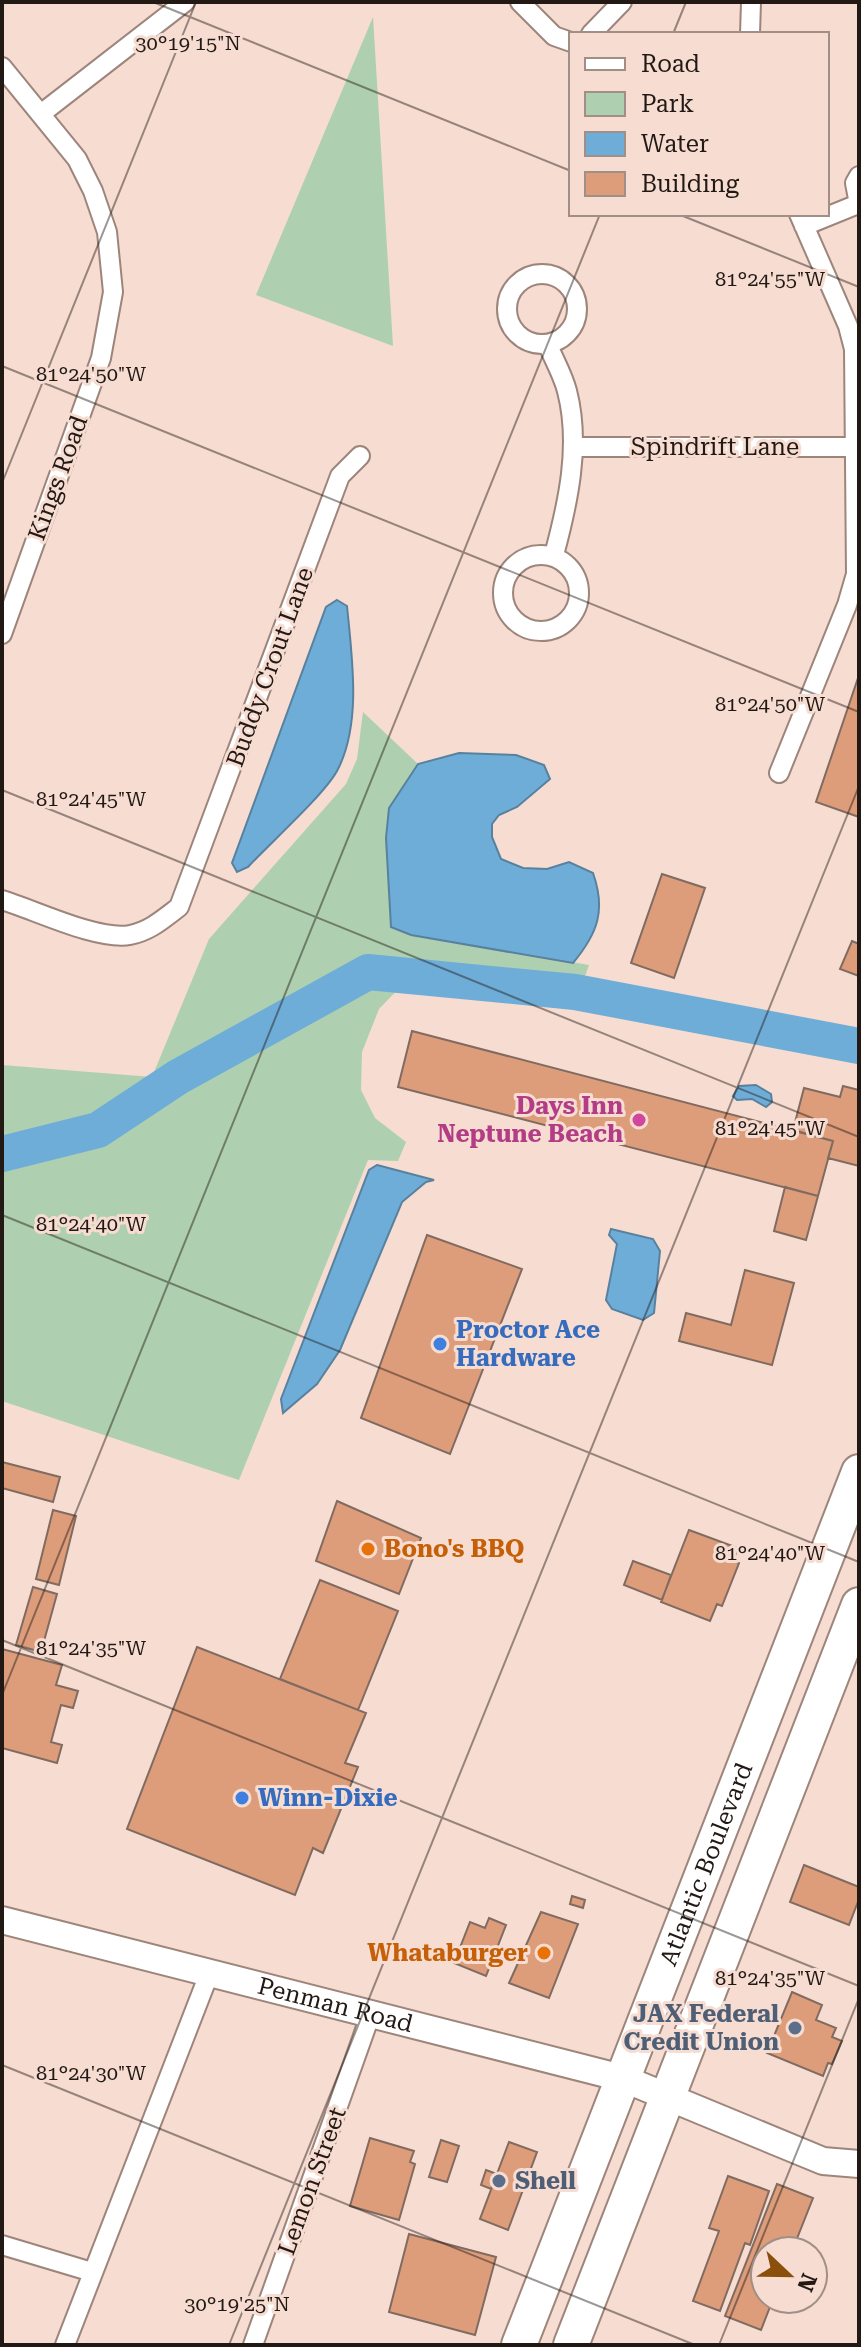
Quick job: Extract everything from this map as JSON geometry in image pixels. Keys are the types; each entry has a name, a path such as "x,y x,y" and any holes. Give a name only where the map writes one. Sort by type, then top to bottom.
{"highway":[{"name":"Atlantic Boulevard","path":"519,2345 859,1472"},
{"name":"Atlantic Boulevard","path":"571,2345 859,1605"}],"street":[{"path":"42,113 185,2"},
{"path":"520,2 554,36 569,41"},
{"path":"593,32 622,2"},
{"path":"750,32 751,2"},
{"name":"Kings Road","path":"2,67 77,159 93,191 107,232 113,292 101,358 2,634"},
{"path":"829,212 859,204 855,183 859,176"},
{"path":"779,773 857,574 854,349 848,326 802,220"},
{"path":"548,272 570,285 579,309 570,333 548,345 523,341 507,321 507,296 523,277 548,272"},
{"path":"548,345 567,391 573,447 568,503 554,555"},
{"name":"Spindrift Lane","path":"573,447 856,447"},
{"name":"Buddy Crout Lane","path":"2,900 95,933 128,936 153,927 179,907 340,476 360,456"},
{"path":"554,555 575,572 580,599 567,623 541,633 516,624 501,601 506,574 527,556 554,555"},
{"name":"Penman Road","path":"2,1920 622,2078 823,2161 859,2164"},
{"path":"65,2345 209,1974"},
{"name":"Lemon Street","path":"253,2345 370,2016"},
{"path":"2,2245 92,2272"}],"green space":[{"path":"373,17 393,346 256,295"},
{"path":"363,712 418,764 389,808 391,927 411,935 589,965 576,1001 404,983 379,1009 362,1052 361,1090 375,1118 406,1142 398,1161 368,1160 239,1480 2,1401 2,1065 152,1077 209,939 346,784 357,759"}],"water":[{"path":"337,600 347,606 353,669 350,733 345,753 337,771 320,793 248,867 237,872 232,863 326,607"},
{"path":"459,753 516,755 544,765 550,779 517,807 499,815 492,824 492,837 501,859 523,868 547,869 569,862 593,873 599,898 597,921 573,963 411,935 391,927 386,838 389,808 418,764"},
{"path":"756,1085 771,1094 772,1102 766,1107 752,1099 737,1100 733,1096 739,1086"},
{"path":"377,1165 434,1180 426,1182 402,1202 340,1350 317,1384 283,1413 281,1399 369,1170"},
{"path":"611,1229 653,1239 660,1251 654,1313 643,1320 612,1309 606,1300 617,1244 609,1235"}],"building":[{"path":"859,675 859,817 816,802"},
{"path":"662,874 705,888 674,978 631,963"},
{"path":"852,941 859,944 859,976 840,969"},
{"name":"Days Inn Neptune Beach","path":"412,1031 833,1141 818,1196 398,1087"},
{"path":"843,1086 859,1090 859,1166 828,1158 833,1141 793,1130 804,1088 840,1097"},
{"path":"785,1187 818,1196 806,1240 774,1231"},
{"name":"Proctor Ace Hardware","path":"427,1235 522,1269 450,1454 361,1418"},
{"path":"745,1270 794,1283 772,1365 679,1341 686,1313 731,1325"},
{"path":"2,1462 60,1477 53,1502 2,1488"},
{"name":"Bono's BBQ","path":"337,1501 421,1538 399,1594 316,1561"},
{"path":"53,1510 76,1516 59,1585 36,1579"},
{"path":"689,1530 738,1548 733,1561 739,1563 722,1606 717,1604 710,1621 661,1602"},
{"path":"633,1561 671,1575 662,1600 624,1585"},
{"path":"320,1580 398,1611 358,1710 280,1679"},
{"path":"33,1587 57,1594 41,1652 16,1645"},
{"name":"Winn-Dixie","path":"197,1647 366,1713 345,1763 358,1767 323,1853 313,1848 295,1895 127,1829"},
{"path":"2,1649 62,1665 56,1685 78,1691 73,1708 61,1705 51,1742 62,1745 57,1763 2,1748"},
{"path":"804,1865 859,1887 859,1899 849,1925 790,1902"},
{"path":"572,1896 585,1900 583,1908 570,1904"},
{"name":"Whataburger","path":"541,1912 578,1924 549,1998 509,1983"},
{"path":"489,1918 506,1925 486,1976 454,1963 470,1922 485,1928"},
{"path":"792,1992 822,2005 816,2020 836,2028 832,2037 842,2041 823,2076 767,2053"},
{"path":"370,2138 414,2151 410,2162 415,2164 399,2220 350,2206"},
{"path":"441,2140 459,2146 447,2182 429,2177"},
{"path":"509,2142 537,2152 508,2230 480,2219"},
{"path":"486,2170 497,2174 491,2189 481,2185"},
{"path":"728,2176 769,2191 754,2235 749,2235 749,2245 745,2243 720,2311 693,2301 719,2231 709,2228"},
{"path":"777,2184 813,2198 798,2235 757,2235"},
{"path":"409,2234 496,2257 475,2335 389,2312"},
{"path":"749,2255 749,2315 767,2315 761,2330 725,2316"}],"waterway":[{"path":"2,1154 98,1130 178,1077 368,972 575,992 859,1046"}],"place":[{"name":"Days Inn Neptune Beach","path":"639,1120"},
{"name":"Proctor Ace Hardware","path":"440,1344"},
{"name":"Bono's BBQ","path":"368,1549"},
{"name":"Winn-Dixie","path":"242,1798"},
{"name":"Whataburger","path":"544,1953"},
{"name":"JAX Federal Credit Union","path":"795,2028"},
{"name":"Shell","path":"499,2181"}]}
